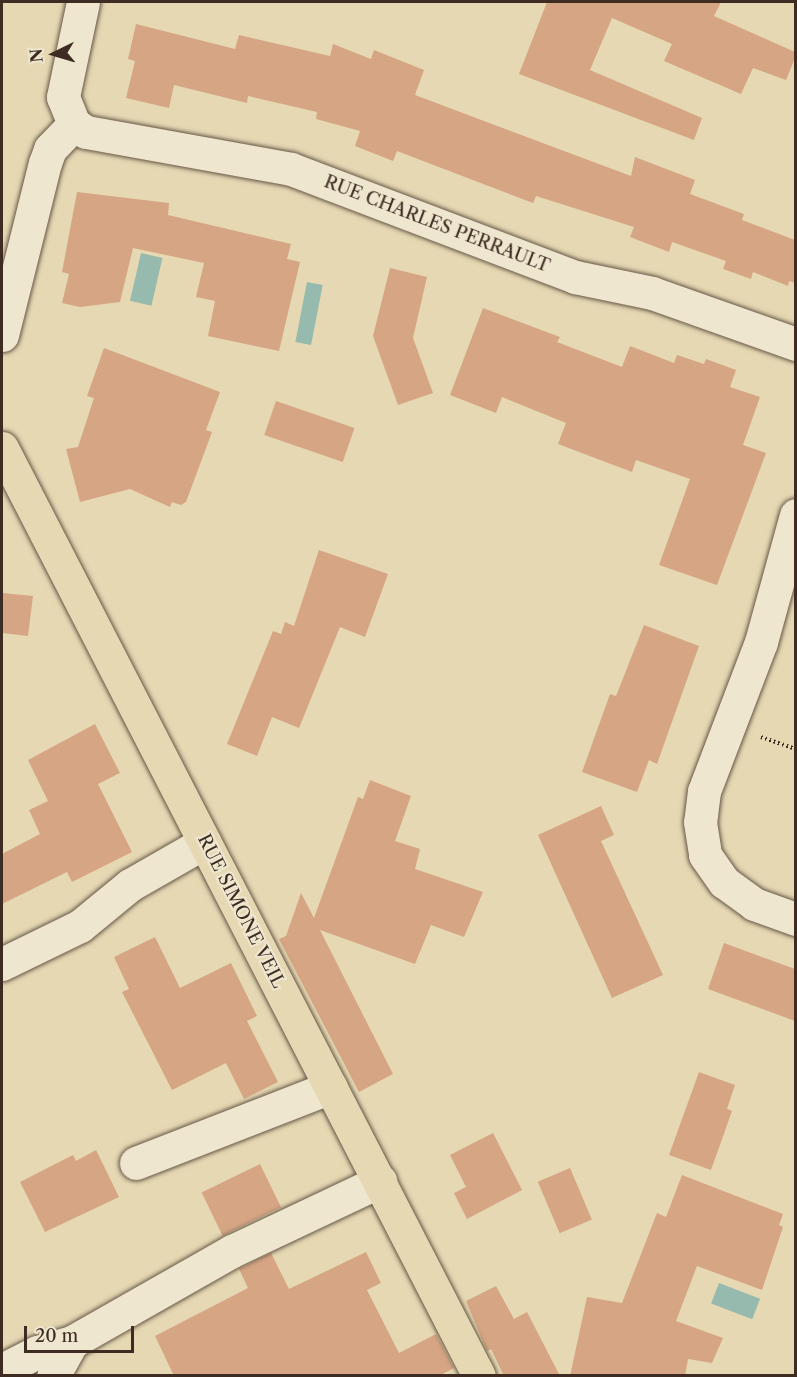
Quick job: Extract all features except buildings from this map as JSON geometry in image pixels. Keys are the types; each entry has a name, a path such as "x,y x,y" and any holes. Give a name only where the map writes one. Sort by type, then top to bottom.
{"main road":[{"name":"RUE SIMONE VEIL","path":"2,448 479,1376"}],"street":[{"path":"2,334 45,163 50,149 74,124 66,111 63,89 82,2"},
{"name":"RUE CHARLES PERRAULT","path":"74,124 99,136 291,170 575,277 652,293 795,344"},
{"path":"795,516 761,642 704,791 700,822 705,855 724,882 754,904 795,919"},
{"path":"2,964 80,926 130,885 205,842"},
{"path":"136,1163 331,1087"},
{"path":"2,1370 37,1352 72,1342 232,1251 380,1181"},
{"path":"53,1376 72,1342"}],"water":[{"path":"141,253 162,258 151,306 130,301"},
{"path":"307,282 323,285 311,345 295,342"},
{"path":"719,1283 760,1299 752,1319 711,1304"}]}
